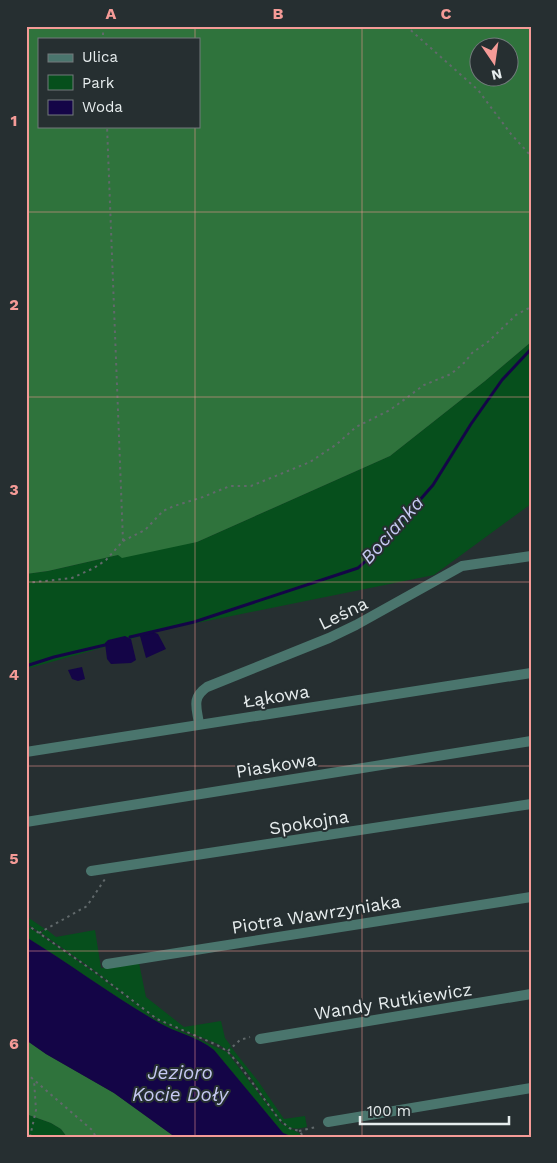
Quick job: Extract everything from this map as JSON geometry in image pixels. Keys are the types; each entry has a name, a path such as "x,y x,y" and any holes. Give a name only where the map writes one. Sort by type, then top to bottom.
{"street":[{"name":"Leśna","path":"199,724 196,700 207,687 329,638 462,566 531,556"},
{"name":"Łąkowa","path":"26,752 531,673"},
{"name":"Piaskowa","path":"26,822 531,741"},
{"name":"Spokojna","path":"91,871 531,804"},
{"name":"Piotra Wawrzyniaka","path":"107,964 531,897"},
{"name":"Wandy Rutkiewicz","path":"257,1037 531,994"},
{"path":"328,1122 531,1088"}],"path":[{"path":"406,26 478,90 511,134 531,156"},
{"path":"107,128 123,541"},
{"path":"26,583 72,578 106,560 123,541 145,530 163,512 174,506 230,486 251,486 310,462 337,444 356,427 390,410 424,385 451,374 472,353 489,341 512,319 531,307"},
{"path":"39,932 87,906 105,878 104,869"},
{"path":"26,924 95,972 157,1019 218,1045 227,1051 278,1118 288,1128 299,1131 316,1127"},
{"path":"227,1051 240,1040 257,1037"},
{"path":"26,1073 92,1130 96,1137"},
{"path":"30,1137 36,1110 34,1080"},
{"path":"299,1131 304,1137"}],"green space":[{"path":"26,26 531,26 531,342 390,456 197,542 122,558 118,555 48,571 26,574"},
{"path":"531,342 531,504 434,575 153,632 131,639 130,637 105,645 105,647 26,669 26,574 48,571 118,555 197,542 390,456"},
{"path":"26,916 45,929 39,932 26,923"},
{"path":"26,925 94,972 155,1019 227,1052 282,1124 299,1133 302,1137 293,1137 283,1133 214,1050 200,1041 163,1025 139,1011 26,937"},
{"path":"46,929 56,937 95,930 101,968 139,963 146,997 184,1027 221,1021 225,1038 231,1046 227,1050 218,1044 165,1023 149,1014 95,971 41,933"},
{"path":"26,1040 46,1054 114,1093 175,1137 67,1137 61,1129 51,1123 26,1114"},
{"path":"231,1047 258,1081 284,1119 305,1116 307,1127 291,1128 281,1121 246,1071 228,1051"},
{"path":"26,1114 51,1123 61,1129 67,1137 26,1137"}],"water":[{"path":"153,632 158,634 166,649 146,658 140,636"},
{"path":"125,636 131,639 136,660 131,663 111,664 107,659 105,643 108,640"},
{"path":"82,667 85,679 78,681 72,679 68,670"},
{"name":"Jezioro Kocie Doły","path":"26,937 139,1011 163,1025 200,1041 214,1050 283,1133 293,1137 175,1137 114,1093 46,1054 26,1040"}],"waterway":[{"name":"Bocianka","path":"130,637 194,622 358,568 433,485 471,424 502,380 531,349"},
{"name":"Bocianka","path":"26,666 54,657 105,645"}]}
